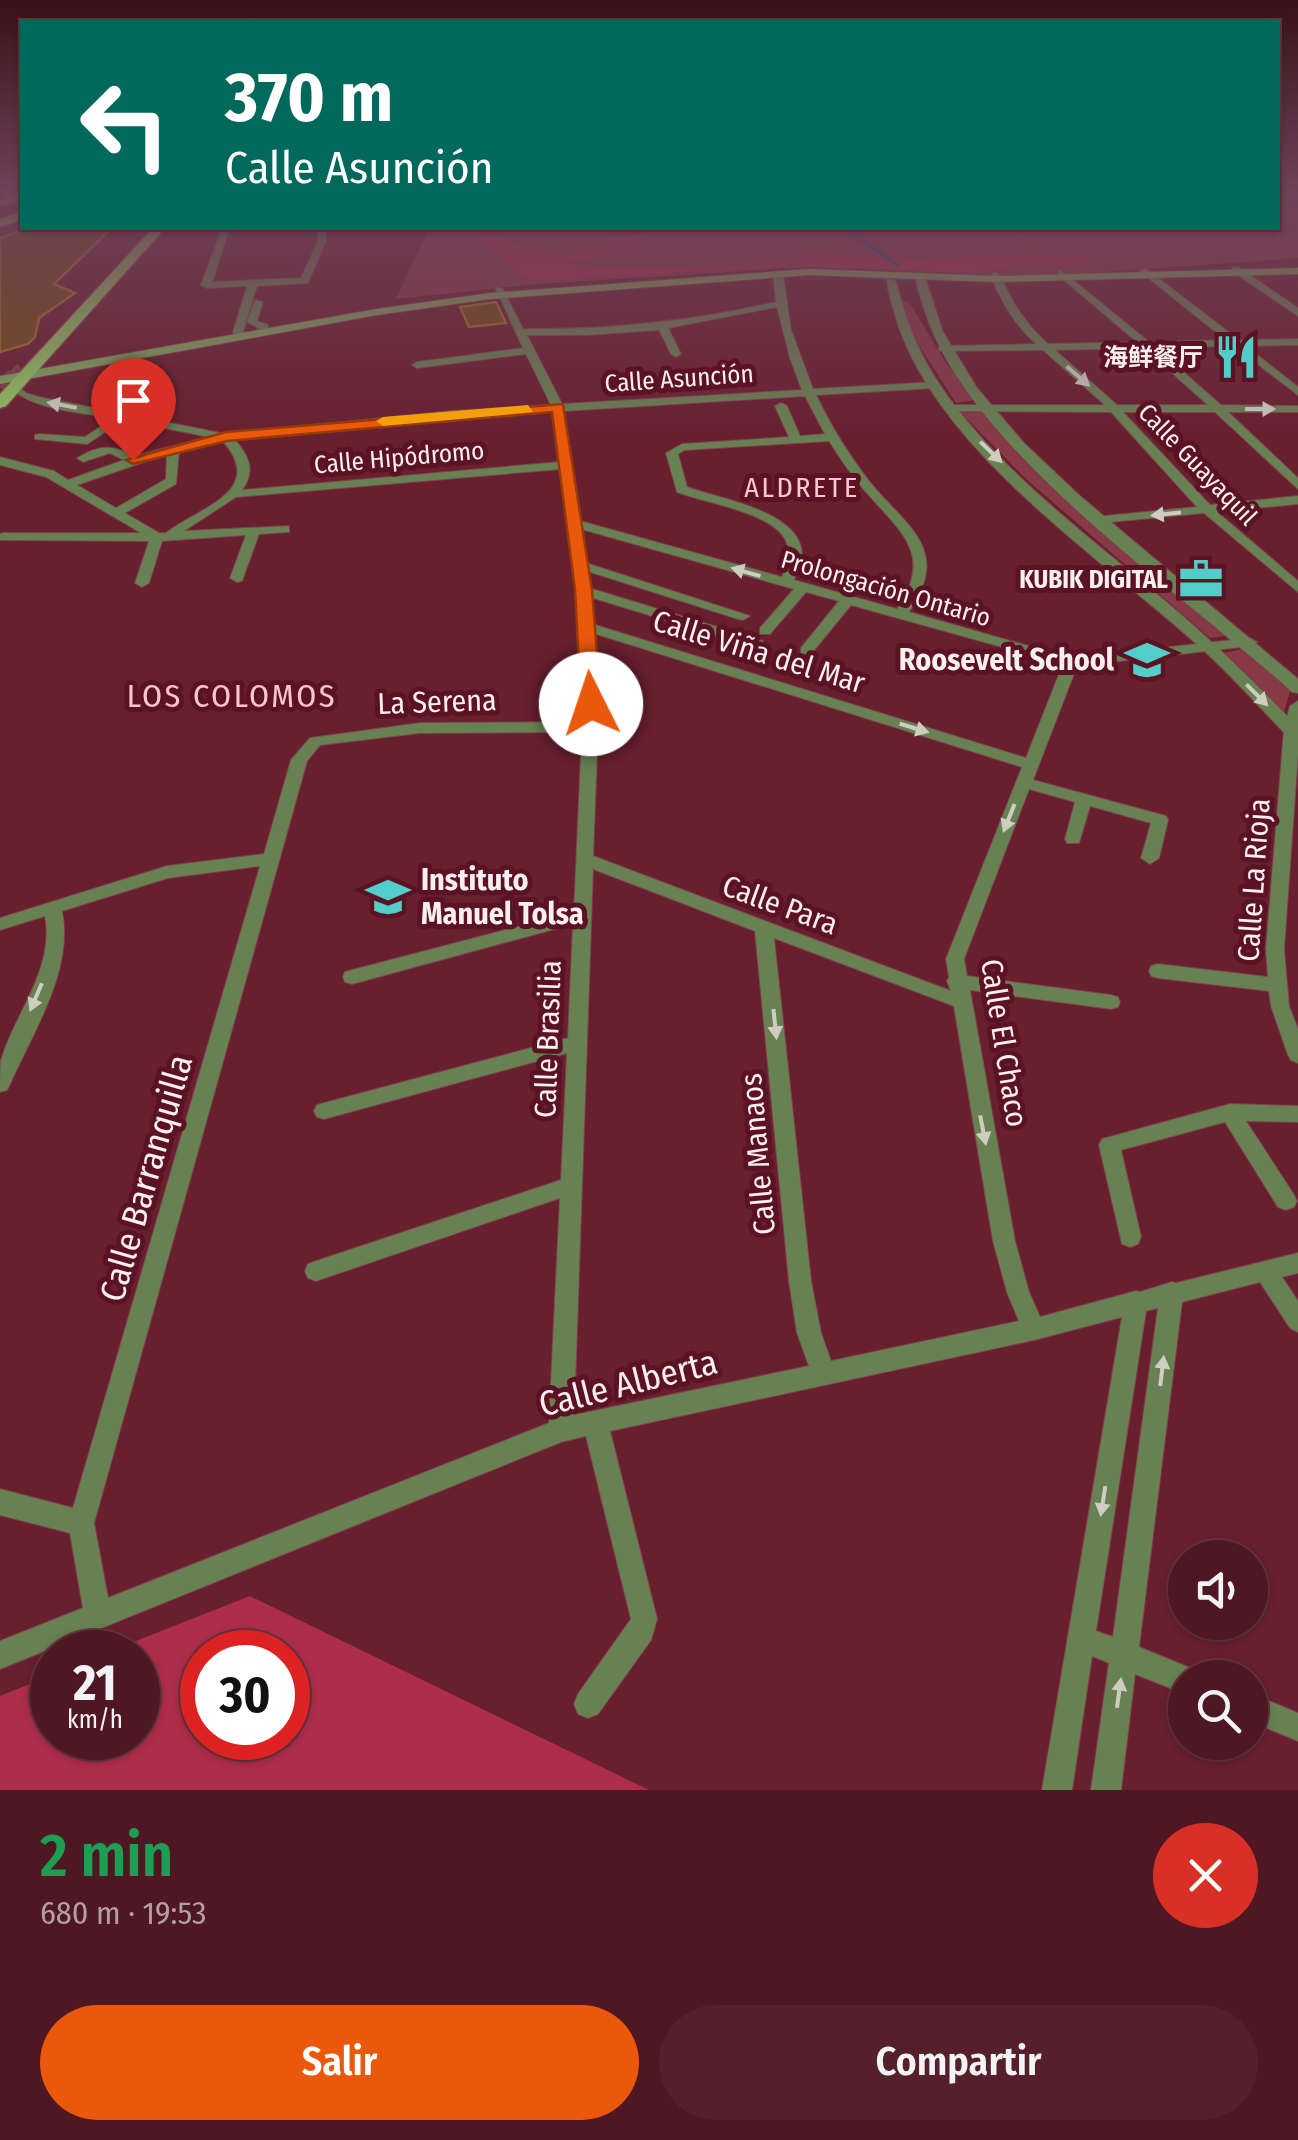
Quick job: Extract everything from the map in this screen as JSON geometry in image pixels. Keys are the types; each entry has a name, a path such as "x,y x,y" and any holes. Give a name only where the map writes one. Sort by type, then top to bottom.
{"main road":[{"path":"10,383 114,277"},
{"path":"240,335 494,291 690,277"},
{"path":"10,383 240,335 467,299 494,291 736,277"},
{"path":"826,277 919,278"},
{"path":"867,277 1110,277"},
{"path":"893,277 919,278"}],"street":[{"path":"207,277 205,283 258,283 305,280 307,277"},
{"path":"778,277 779,304 810,392 834,437 918,550 920,577 900,615"},
{"path":"1158,277 1298,379"},
{"path":"1246,277 1298,314"},
{"path":"919,278 929,320 943,348 987,406 1050,476 1295,681"},
{"path":"1066,278 1146,345 1298,485"},
{"name":"Calle Guayaquil","path":"996,279 1017,319 1046,349 1112,408 1207,510 1298,588"},
{"path":"891,280 894,303 912,349 952,408 1046,505 1209,646 1295,734"},
{"path":"240,335 258,283"},
{"name":"Calle Brasilia","path":"494,291 558,407 584,590 591,704 587,727 560,1430"},
{"path":"894,303 910,300 929,320"},
{"path":"252,303 252,322 264,328"},
{"path":"519,332 662,328 779,304"},
{"path":"662,328 676,354"},
{"path":"943,348 1298,342"},
{"path":"1246,344 1298,392"},
{"path":"418,364 529,350"},
{"name":"Calle Asunción","path":"10,383 22,395 37,400 226,436 558,407 934,384"},
{"path":"781,406 796,440"},
{"path":"952,408 1298,409"},
{"path":"40,437 87,441 122,416"},
{"path":"67,484 133,460 226,436 237,447 244,466 234,494 162,536 142,583"},
{"path":"786,583 796,557 792,540 781,527 749,509 681,488 671,456 682,447 834,437"},
{"path":"83,458 111,449 133,460"},
{"path":"116,512 172,481 173,449"},
{"path":"0,462 50,474 162,536"},
{"name":"Calle Hipódromo","path":"234,494 568,465"},
{"path":"1104,520 1298,500"},
{"name":"Prolongación Ontario","path":"574,524 1071,662 1250,642"},
{"path":"3,537 162,536 285,529"},
{"path":"237,578 254,531"},
{"path":"580,565 743,616"},
{"path":"584,590 762,638 802,588"},
{"path":"806,651 847,600"},
{"name":"Calle Viña del Mar","path":"586,627 1027,773 1084,799 1160,820 1150,858"},
{"name":"Calle El Chaco","path":"1034,1328 1018,1292 1004,1240 957,991 957,948 1071,662"},
{"name":"Calle La Rioja","path":"1298,706 1276,985 1298,1055"},
{"name":"La Serena","path":"299,760 315,741 353,734 420,728 587,727"},
{"name":"Calle Barranquilla","path":"98,1616 81,1523 299,760"},
{"path":"1073,839 1084,799"},
{"path":"0,924 167,872 271,859"},
{"name":"Calle Para","path":"583,859 764,927 957,991 1112,1002"},
{"path":"0,1084 51,962 57,928 52,907"},
{"path":"352,977 581,916"},
{"name":"Calle Manaos","path":"764,927 800,1281 809,1333 823,1372"},
{"path":"1158,970 1276,985"},
{"path":"324,1110 576,1043"},
{"path":"1230,1112 1286,1202"},
{"path":"1130,1237 1109,1146 1230,1112 1298,1114"},
{"path":"316,1271 570,1186"},
{"name":"Calle Alberta","path":"0,1655 560,1430 1034,1328 1298,1263"},
{"path":"1265,1270 1298,1321"},
{"path":"1106,1790 1172,1292"},
{"path":"1057,1790 1136,1302"},
{"path":"588,1704 641,1630 644,1619 595,1422"},
{"path":"0,1502 81,1523"},
{"path":"1081,1638 1168,1673"},
{"path":"1268,1714 1298,1727"}],"shaded area":[{"path":"406,277 655,277 536,284 396,299"},
{"path":"527,277 602,277 536,280"},
{"path":"900,301 909,302 946,363 976,400 956,403 913,336"},
{"path":"985,410 1232,635 1210,638 1026,479 960,412"},
{"path":"1247,648 1290,691 1284,713 1223,653"},
{"path":"250,1596 649,1790 0,1790 0,1696 30,1684 30,1760 160,1760 160,1631"}],"building":[{"path":"0,277 62,277 54,284 75,293 39,318 35,337 28,344 0,352"},
{"path":"496,302 506,323 469,327 460,307"}],"waterway":[{"path":"865,277 910,279"}],"tunnel":[{"path":"2,389 22,369"}],"slow traffic":[{"path":"383,421 528,409"}],"place":[{"name":"海鲜餐厅","path":"1236,357"},
{"name":"KUBIK DIGITAL","path":"1201,579"},
{"name":"Roosevelt School","path":"1147,660"},
{"name":"Instituto Manuel Tolsa","path":"388,897"}],"district":[{"name":"ALDRETE","path":"802,487"},
{"name":"LOS COLOMOS","path":"232,696"}],"route":[{"path":"133,460 226,436 558,407 584,590 591,704"}]}
